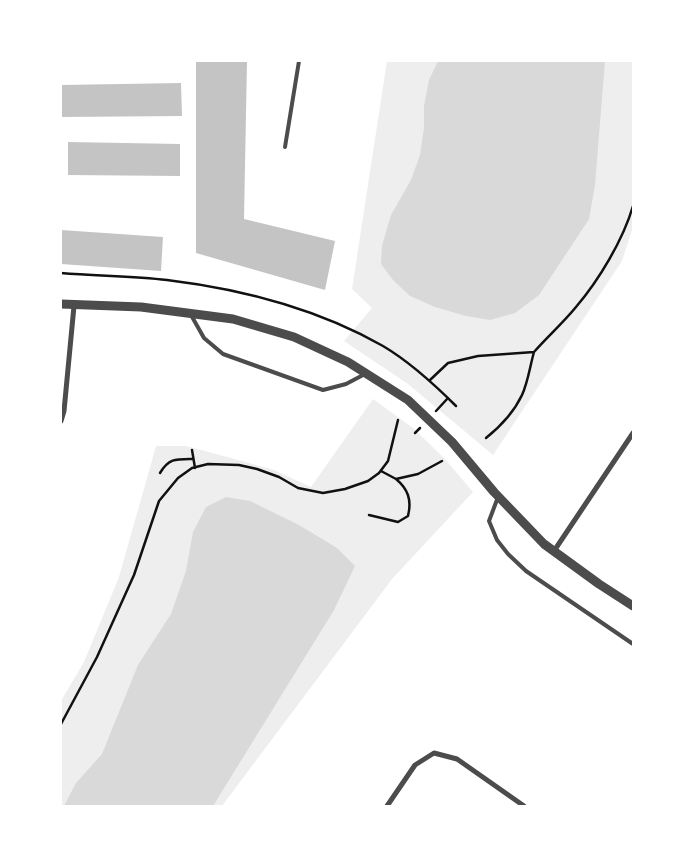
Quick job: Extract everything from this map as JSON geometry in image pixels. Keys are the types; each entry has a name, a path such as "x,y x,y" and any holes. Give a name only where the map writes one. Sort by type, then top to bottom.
{"street":[{"path":"61,304 74,306 140,307 233,318 294,337 348,362 408,400 452,442 498,497 544,544 633,606"},
{"path":"61,421 64,411 74,306"},
{"path":"554,551 633,433"},
{"path":"387,806 415,765 434,753 457,759 524,806"}],"lane":[{"path":"285,147 299,61"},
{"path":"189,313 204,338 223,354 323,390 346,384 367,373"},
{"path":"498,497 489,522 497,540 508,554 526,570 633,644"}],"path":[{"path":"486,438 499,428 511,413 522,394 534,352 578,305 598,277 618,242 633,206"},
{"path":"61,273 166,280 232,290 298,309 343,325 384,347 430,380 456,406"},
{"path":"430,380 448,364 478,356 534,352"},
{"path":"61,724 97,657 134,575 159,501 178,478 194,468 208,464 248,467 279,477 298,488 322,493 346,489 368,481 381,471 388,461 398,420"},
{"path":"192,450 194,468"},
{"path":"160,473 166,463 176,459 192,459"},
{"path":"396,479 418,474 442,461"},
{"path":"370,515 398,522 408,516 410,507 409,495 404,486 381,471"}],"shaded area":[{"path":"387,61 633,61 633,227 622,261 493,455 408,384 344,341 372,308 352,289"},
{"path":"438,61 605,61 595,185 589,219 539,295 515,313 490,320 466,316 435,307 410,296 393,280 381,264 382,246 391,215 411,180 420,155 424,128 424,106 429,80"},
{"path":"373,399 413,428 445,459 473,492 392,579 222,806 61,806 61,701 84,662 119,577 156,446 186,446 274,470 311,487"},
{"path":"226,497 250,501 299,525 337,548 355,566 334,610 213,806 64,806 76,783 102,754 138,665 171,614 186,571 193,532 206,507"}],"building":[{"path":"196,61 247,61 244,219 335,241 325,290 196,253"},
{"path":"181,83 182,116 61,117 61,85"},
{"path":"68,142 180,144 180,176 68,175"},
{"path":"61,230 163,237 161,271 61,264"}]}
